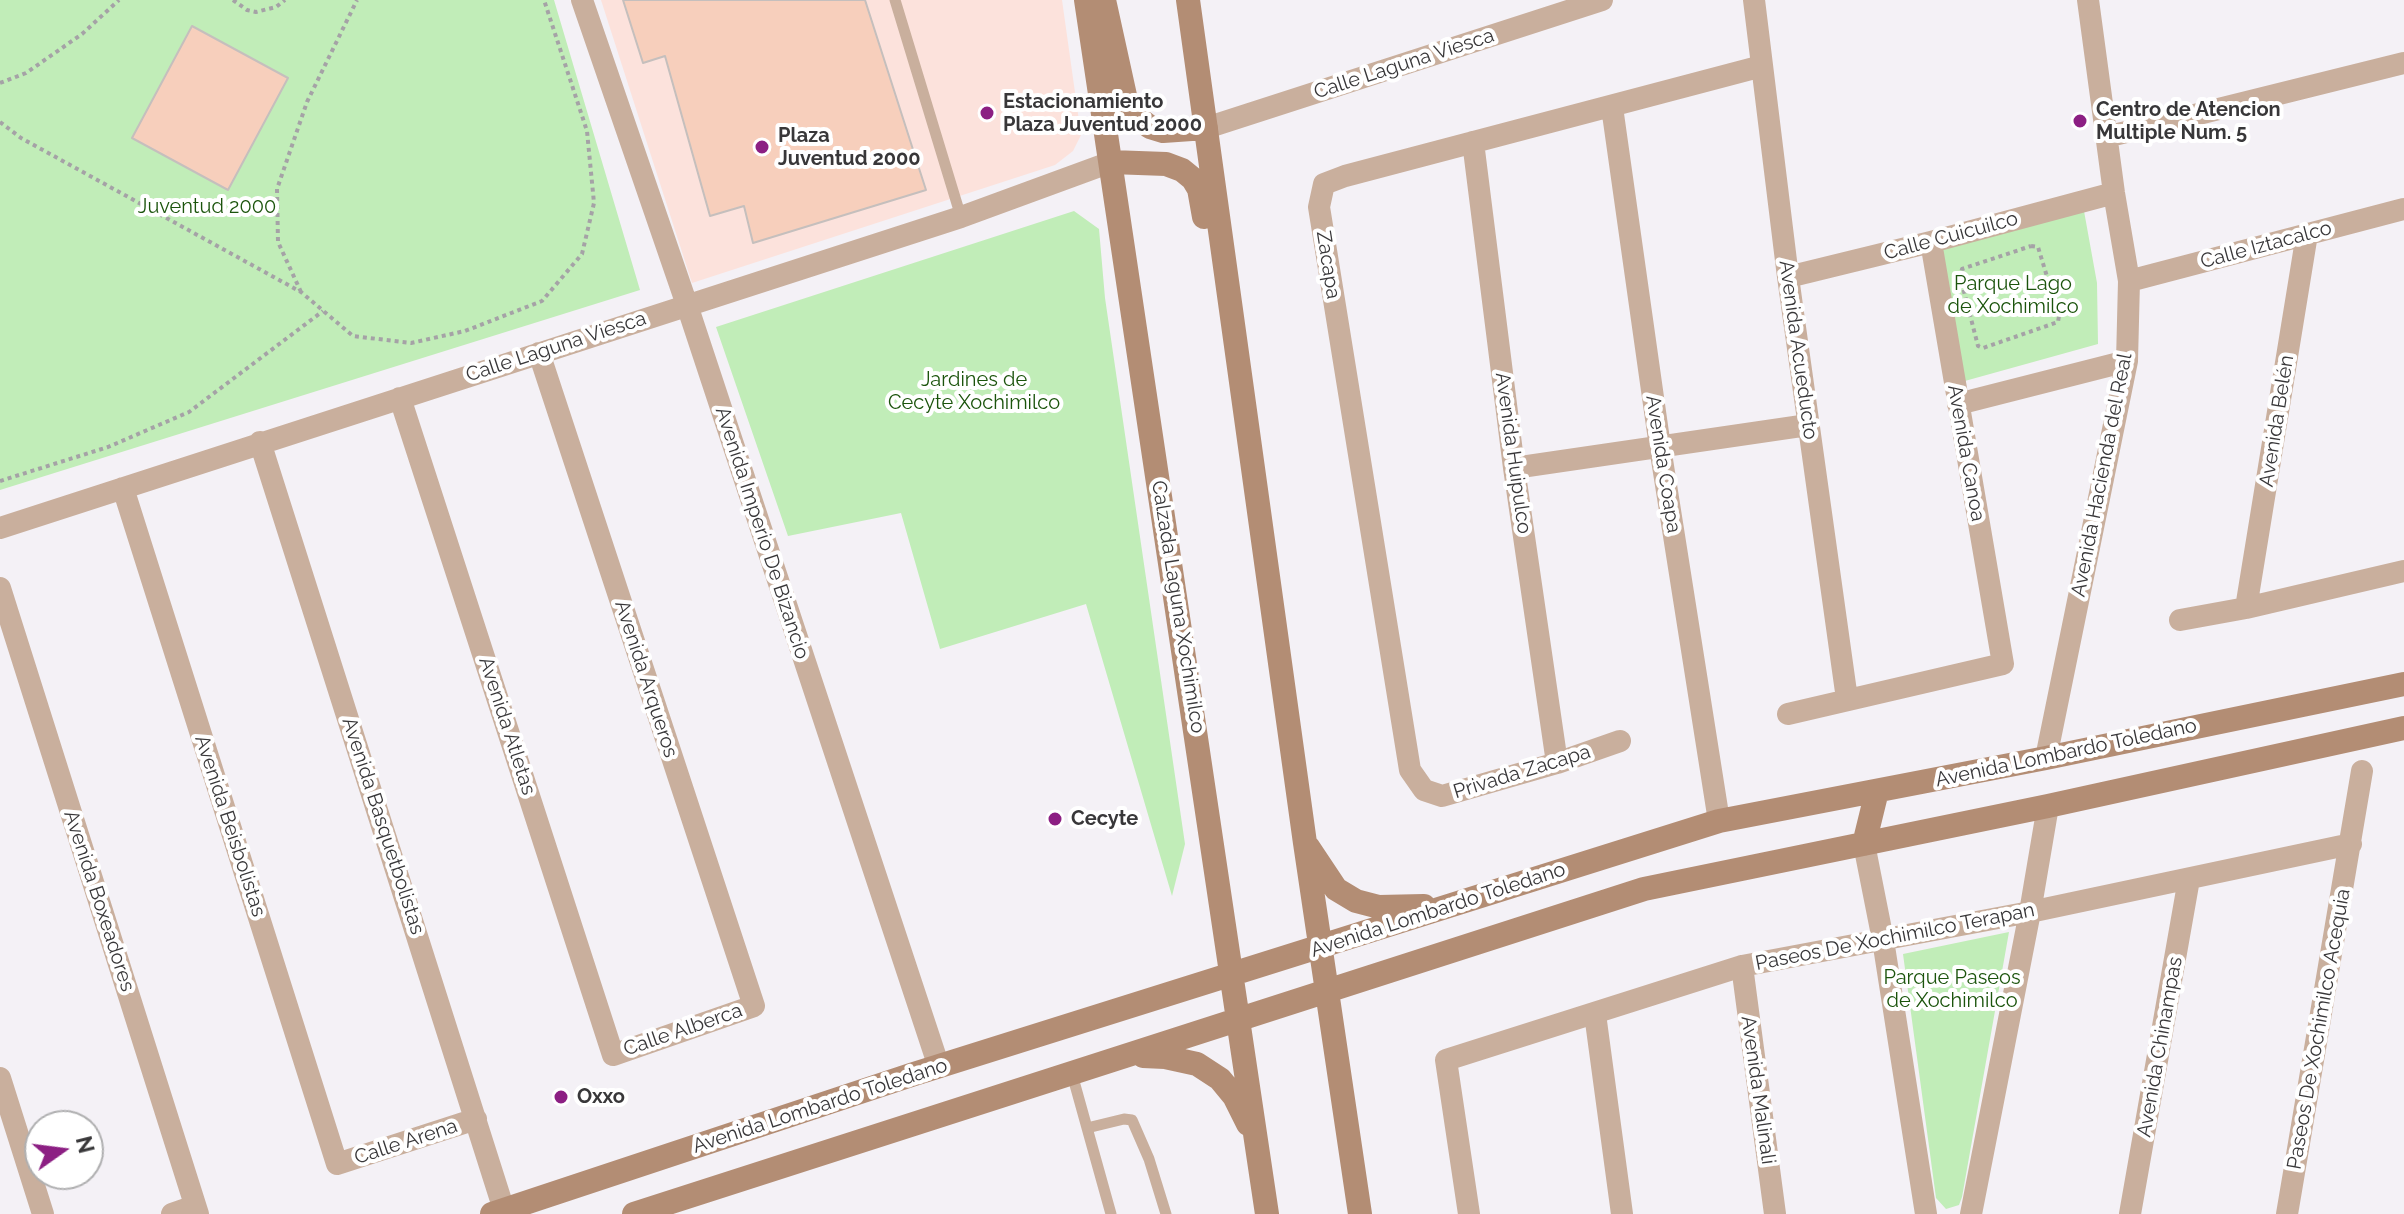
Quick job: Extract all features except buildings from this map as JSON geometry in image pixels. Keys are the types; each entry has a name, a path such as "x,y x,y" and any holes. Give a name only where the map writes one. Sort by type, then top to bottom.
{"main road":[{"name":"Calzada Laguna Xochimilco","path":"1086,0 1267,1214"},
{"path":"1104,0 1126,100 1138,118 1150,127 1163,131 1206,128"},
{"path":"1188,0 1305,843 1360,1214"},
{"path":"1111,162 1166,164 1182,170 1199,189 1233,418 1248,469 1253,473"},
{"name":"Avenida Lombardo Toledano","path":"498,1212 939,1067 1719,821 2404,684"},
{"path":"634,1214 1644,889 2048,806 2404,728"},
{"path":"1864,844 1877,791"},
{"path":"1305,843 1336,889 1356,901 1379,907 1451,906"},
{"path":"1129,1056 1165,1057 1197,1064 1220,1079 1234,1096 1256,1139"}],"street":[{"name":"Avenida Imperio De Bizancio","path":"582,0 687,305 939,1067"},
{"name":"Calle Laguna Viesca","path":"1206,128 1602,0"},
{"name":"Avenida Acueducto","path":"1754,0 1788,277 1847,699"},
{"name":"Avenida Hacienda del Real","path":"2046,758 2127,361 2129,281 2088,0"},
{"path":"2106,137 2404,63"},
{"name":"Zacapa","path":"1424,790 1410,770 1319,207 1324,184 1762,66"},
{"name":"Avenida Coapa","path":"1612,107 1660,447 1719,821"},
{"name":"Avenida Huipulco","path":"1473,142 1514,468 1557,763"},
{"name":"Calle Laguna Viesca","path":"0,528 961,217 1111,162"},
{"name":"Calle Cuicuilco","path":"1788,277 2114,193"},
{"name":"Calle Iztacalco","path":"2129,281 2404,209"},
{"name":"Avenida Belén","path":"2246,608 2307,234"},
{"name":"Avenida Canoa","path":"1847,699 2003,664 1931,242"},
{"name":"Avenida Arqueros","path":"539,353 754,1006"},
{"path":"1958,404 2127,361"},
{"name":"Avenida Atletas","path":"400,398 613,1055"},
{"path":"1514,468 1808,425"},
{"name":"Avenida Basquetbolistas","path":"260,442 476,1119 498,1212"},
{"name":"Avenida Beisbolistas","path":"123,488 337,1164"},
{"path":"2180,620 2246,608 2404,570"},
{"name":"Avenida Boxeadores","path":"0,588 197,1210"},
{"path":"1788,714 1847,699"},
{"name":"Privada Zacapa","path":"1424,790 1442,796 1557,763 1620,741"},
{"name":"Paseos De Xochimilco Acequia","path":"2287,1214 2362,771"},
{"path":"1971,1214 2048,806"},
{"path":"1864,844 1883,940 1926,1214"},
{"name":"Paseos De Xochimilco Terapan","path":"1469,1214 1446,1060 1742,966 2030,912 2351,844"},
{"name":"Avenida Chinampas","path":"2130,1214 2189,879"},
{"name":"Avenida Malinali","path":"1742,966 1775,1214"},
{"name":"Calle Alberca","path":"613,1055 754,1006"},
{"path":"1595,1014 1622,1214"},
{"path":"0,1078 43,1214"},
{"name":"Calle Arena","path":"337,1164 476,1119"},
{"path":"172,1214 197,1210"}],"lane":[{"path":"895,0 961,217"},
{"path":"1072,1074 1111,1214"},
{"path":"1087,1128 1132,1120 1149,1159 1166,1214"}],"path":[{"path":"0,83 26,73 82,34 119,0"},
{"path":"233,0 256,12 276,7 285,0"},
{"path":"301,292 278,242 277,189 307,102 357,0"},
{"path":"0,122 21,138 301,292 353,336 411,343 452,334 542,301 582,254 594,203 587,131 544,0"},
{"path":"2031,246 2038,247 2059,316 2058,322 1983,348 1978,346 1960,276 1962,269 2031,246"},
{"path":"0,481 108,447 189,412 323,311"}],"shaded area":[{"name":"Plaza Juventud 2000","path":"601,0 1062,0 1081,135 1073,151 1055,165 692,283"}],"green space":[{"name":"Juventud 2000","path":"0,0 554,0 640,290 0,490"},
{"name":"Jardines de Cecyte Xochimilco","path":"1074,211 1099,229 1105,298 1185,844 1172,896 1086,604 940,649 901,513 788,536 716,327"},
{"name":"Parque Lago de Xochimilco","path":"2084,211 2097,283 2098,344 1954,384 1931,242"},
{"name":"Parque Paseos de Xochimilco","path":"2009,932 1962,1197 1959,1205 1946,1209 1936,1198 1903,954"}],"place":[{"name":"Estacionamiento Plaza Juventud 2000","path":"987,113"},
{"name":"Centro de Atencion Multiple Num. 5","path":"2080,121"},
{"name":"Plaza Juventud 2000","path":"762,147"},
{"name":"Cecyte","path":"1055,819"},
{"name":"Oxxo","path":"561,1097"}]}
